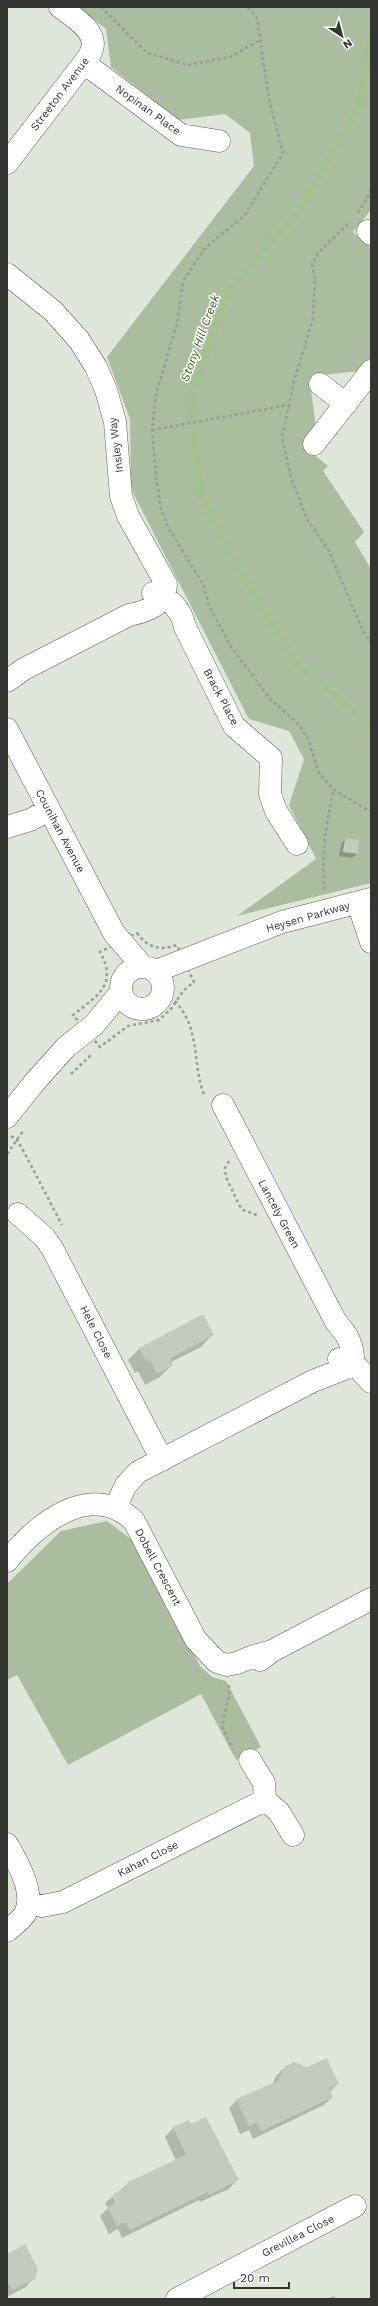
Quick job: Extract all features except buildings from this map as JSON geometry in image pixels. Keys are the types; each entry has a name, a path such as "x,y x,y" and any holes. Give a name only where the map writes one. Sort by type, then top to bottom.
{"street":[{"name":"Streeton Avenue","path":"7,163 84,63 93,48 91,37 84,25 60,7"},
{"name":"Nopinan Place","path":"84,63 181,136 219,141"},
{"name":"Insley Way","path":"7,274 53,311 79,340 96,367 106,390 115,422 121,496 128,516 148,554 150,571 155,583 158,598"},
{"path":"314,444 371,371"},
{"path":"320,384 346,404"},
{"path":"13,675 129,615 158,598"},
{"name":"Brack Place","path":"158,598 186,627 234,726 271,758 270,794 276,811 297,844"},
{"name":"Counihan Avenue","path":"7,729 114,933 159,982"},
{"path":"7,827 26,812 47,806"},
{"path":"366,906 371,942"},
{"name":"Heysen Parkway","path":"126,992 132,970 159,982 184,959 200,955 282,922 325,912 366,906"},
{"name":"Counihan Avenue","path":"114,933 126,992"},
{"path":"7,1117 33,1084 66,1047 94,1024 126,992 147,1009 153,1007 162,997 159,982"},
{"name":"Lancely Green","path":"215,1103 336,1322 344,1361"},
{"name":"Hele Close","path":"18,1214 44,1236 52,1248 162,1460"},
{"path":"115,1508 126,1485 138,1472 313,1381 344,1361 358,1368 371,1382"},
{"name":"Dobell Crescent","path":"7,1561 38,1529 61,1513 80,1505 99,1505 115,1508 124,1512 134,1522 196,1640 217,1662 226,1665 237,1663 272,1651 371,1599"},
{"name":"Dobell Crescent","path":"196,1640 198,1653 206,1666 213,1673 228,1676 256,1663 272,1651"},
{"path":"243,1757 264,1783 265,1800 279,1812 293,1835"},
{"name":"Kahan Close","path":"35,1904 63,1902 265,1800"},
{"path":"7,1844 20,1869 39,1916 31,1925 7,1935"},
{"path":"7,1931 35,1904"},
{"name":"Grevillea Close","path":"176,2299 355,2206"}],"path":[{"path":"101,7 147,53 188,65 230,58 260,40"},
{"path":"248,7 256,18 269,99 283,152 244,216 206,247 184,281 177,324 156,394 152,430 157,484 161,509 169,530 203,584 210,606 232,648 271,700 297,723 308,738 319,773 334,790 371,812"},
{"path":"152,430 288,405"},
{"path":"325,912 322,855 326,823 334,790"},
{"path":"159,982 190,1021 196,1044 201,1088 215,1103"},
{"path":"69,1076 100,1047"},
{"path":"7,1154 26,1127"},
{"path":"229,1158 225,1168 226,1177 239,1205 243,1210 262,1219"},
{"path":"228,1676 229,1695 222,1726 243,1757"}],"green space":[{"path":"77,7 371,7 371,210 353,232 371,248 371,357 360,371 323,375 311,390 316,428 302,445 328,466 323,471 364,532 355,542 371,569 371,883 237,916 316,859 289,805 304,759 289,731 249,719 131,489 130,419 107,357 254,166 250,133 225,114 178,120 111,67 106,29"},
{"path":"107,1521 136,1543 200,1666 212,1677 226,1681 261,1747 236,1760 201,1694 68,1765 17,1675 7,1680 7,1584 61,1531"}],"waterway":[{"name":"Stony Hill Creek","path":"371,35 360,104 301,209 230,288 191,395 200,495 243,577 296,663 371,726"}]}
